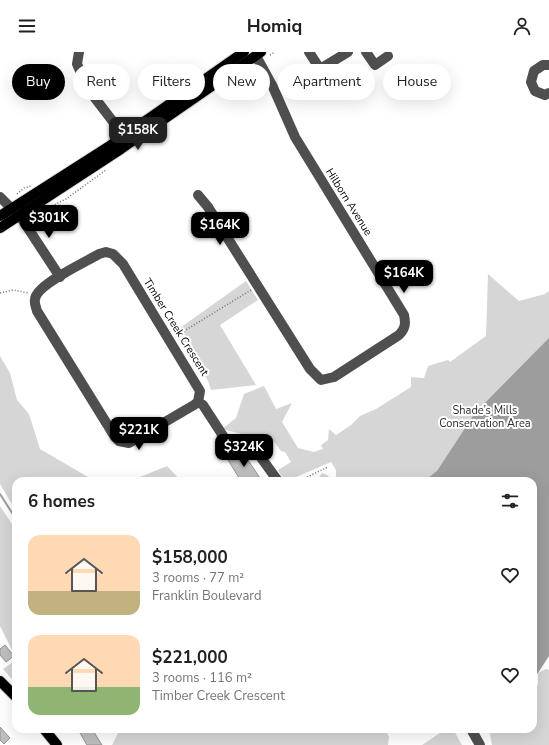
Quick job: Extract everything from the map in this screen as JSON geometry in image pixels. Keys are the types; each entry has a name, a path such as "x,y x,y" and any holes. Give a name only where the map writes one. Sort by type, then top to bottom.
{"main road":[{"path":"0,216 124,136 244,52"},
{"path":"0,228 121,150 261,55"},
{"path":"0,680 12,694"},
{"path":"47,733 57,745"}],"street":[{"path":"79,52 77,64 88,89 124,136"},
{"path":"309,52 317,64"},
{"path":"328,64 348,52"},
{"path":"366,52 374,65 388,56"},
{"name":"Hilborn Avenue","path":"198,195 208,206 310,369 321,380 334,377 399,335 404,330 406,323 404,315 295,137 261,55"},
{"path":"549,66 543,65 534,72 531,82 535,91 545,94 549,93"},
{"path":"0,197 12,209"},
{"path":"20,216 60,277"},
{"name":"Timber Creek Crescent","path":"37,295 45,286 99,254 106,252 113,254 123,264 198,386 200,396 198,402"},
{"path":"37,295 35,299 37,311 119,441 124,443 133,442 198,402 203,405 226,442 240,440 254,448 274,477"},
{"path":"473,733 480,745"}],"path":[{"path":"261,55 275,52"},
{"path":"170,340 258,286"},
{"path":"0,293 13,290 37,295"},
{"path":"307,477 328,467"}],"green space":[{"name":"Shade’s Mills Conservation Area","path":"488,274 519,301 545,294 549,291 549,646 537,522 537,477 336,477 336,470 331,462 296,477 282,477 278,470 291,462 285,452 281,451 272,439 253,441 242,434 222,429 236,418 244,394 264,386 276,409 292,403 282,422 298,448 314,452 323,449 321,445 328,440 329,429 336,435 351,425 360,416 376,409 411,387 411,377 424,378 428,366 448,360 450,362 486,336"},
{"path":"246,281 258,300 220,325 256,385 211,390 208,381 177,330"},
{"path":"0,356 10,373 17,400 29,414 40,449 88,477 12,477 12,504 0,484"},
{"path":"167,466 177,477 140,477"},
{"name":"Shade’s Mills Conservation Area","path":"322,473 329,477 319,477"},
{"path":"0,506 12,524 12,650 0,626"},
{"path":"12,663 12,679 3,669"},
{"path":"546,669 549,670 549,745 492,745 490,733 537,733 538,673"},
{"path":"118,733 387,733 389,737 388,745 112,745"},
{"path":"440,733 455,733 462,745 422,745"}],"shaded area":[{"path":"549,338 549,656 537,673 537,477 429,477 437,471 475,413"}],"building":[{"path":"242,451 259,477 239,477 228,460"},
{"path":"5,645 12,654 12,658 6,662 0,655 0,649"},
{"path":"0,727 10,738 4,744 0,740"},
{"path":"80,733 94,733 102,745 87,745"}],"waterway":[{"path":"0,494 12,513"}]}
